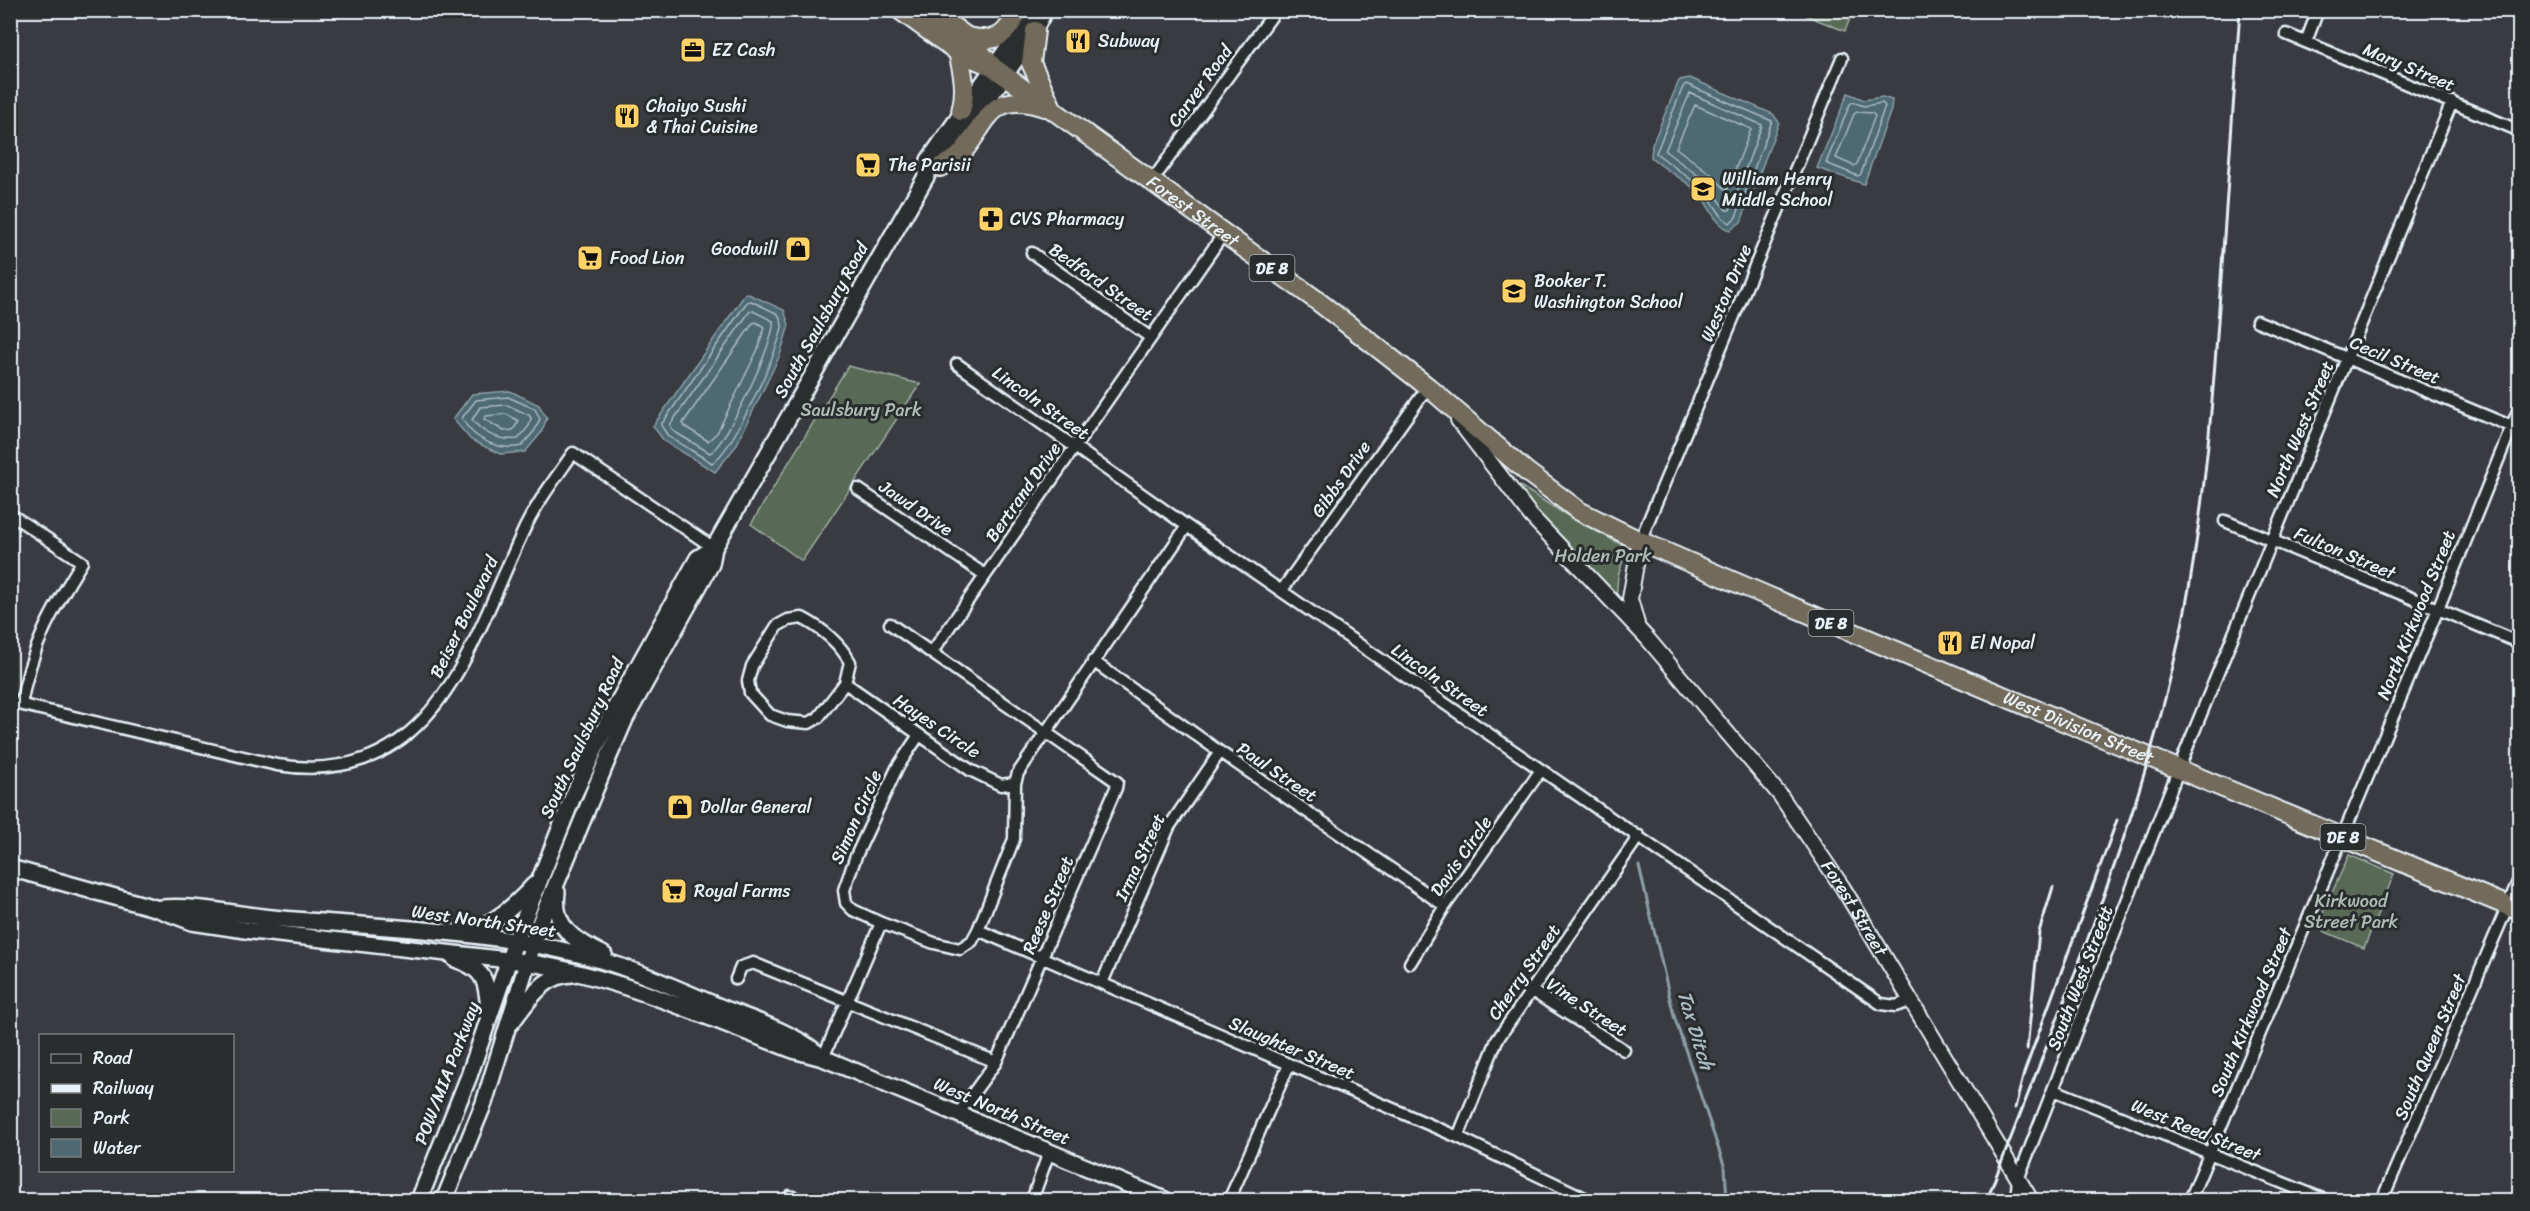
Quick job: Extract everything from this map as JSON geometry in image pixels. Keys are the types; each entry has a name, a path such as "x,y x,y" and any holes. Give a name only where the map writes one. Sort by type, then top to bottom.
{"highway":[{"name":"DE 8","path":"900,10 963,44 999,71"},
{"name":"DE 8","path":"930,10 963,44"},
{"path":"962,111 966,94 963,44 1002,36 1019,10"},
{"path":"1035,31 1031,63 1053,110"},
{"name":"Forest Street","path":"999,71 1315,299 1428,387 1527,472 1579,511 1640,541"},
{"path":"934,171 959,156 987,115 995,109 1006,104 1021,103 1053,110"},
{"name":"West Division Street","path":"1640,541 2088,733 2179,768 2513,909"}],"main road":[{"path":"999,71 1031,10"},
{"path":"999,71 1035,31 1045,10"},
{"name":"South Saulsbury Road","path":"934,171 929,160 962,111 999,71"},
{"name":"South Saulsbury Road","path":"526,962 625,719 711,564 714,548 934,171 999,71"},
{"name":"South Saulsbury Road","path":"509,959 574,794 610,717 698,558 714,548"},
{"name":"West North Street","path":"10,868 155,908 192,922 509,959 555,966 587,975 793,1050 823,1058 1165,1200"},
{"path":"464,934 507,913 540,879"},
{"path":"558,880 557,912 569,935 639,973"},
{"name":"West North Street","path":"155,908 185,906 254,917 464,934 595,958 639,973 792,1036 823,1058"},
{"path":"432,951 467,963 480,973 487,987 489,1018"},
{"name":"POW/MIA Parkway","path":"419,1200 469,1076 509,959"},
{"path":"444,1200 484,1103 526,962"},
{"path":"506,1030 534,993 546,983 562,975 587,975"}],"street":[{"name":"Carver Road","path":"1152,181 1276,10"},
{"path":"2306,42 2318,10"},
{"name":"Mary Street","path":"2286,33 2520,131"},
{"name":"Weston Drive","path":"1640,541 1842,58"},
{"name":"North West Street","path":"2179,768 2452,102"},
{"name":"Bertrand Drive","path":"932,652 1224,233"},
{"name":"Bedford Street","path":"1032,253 1151,338"},
{"name":"Cecil Street","path":"2257,321 2515,428"},
{"name":"Lincoln Street","path":"957,364 1187,526 1881,1004 1896,1006 1910,1001"},
{"name":"Gibbs Drive","path":"1282,590 1428,387"},
{"name":"Forest Street","path":"1446,404 1531,516 1647,638 1780,795 1843,888 2031,1200"},
{"name":"North Kirkwood Street","path":"2342,836 2515,428 2520,406"},
{"name":"Beiser Boulevard","path":"16,703 299,769 326,768 350,763 378,753 415,729 448,690 465,659 523,531 573,453 714,548"},
{"name":"Jawd Drive","path":"858,489 986,575"},
{"path":"10,514 82,562 42,630 16,703"},
{"name":"Fulton Street","path":"2225,521 2520,644"},
{"path":"1015,783 1018,773 1045,732 1187,526"},
{"name":"Forest Street","path":"1640,541 1631,582 1630,599 1635,620 1647,638"},
{"path":"802,618 815,625 841,646 850,662 845,683 827,709 809,723 787,721 771,715 750,693 748,681 752,666 777,626 788,620 802,618"},
{"name":"Reese Street","path":"890,624 1117,782 1043,958 996,1062 958,1114"},
{"name":"Paul Street","path":"1094,661 1220,752 1445,906"},
{"name":"Hayes Circle","path":"845,683 970,770 1001,785 1015,783"},
{"name":"Simon Circle","path":"919,735 897,768 853,863 844,890 846,903 853,910 933,944 960,949 972,941 1014,839 1015,783"},
{"name":"Irma Street","path":"1102,983 1169,827 1220,752"},
{"name":"South West Streett","path":"2016,1200 2018,1179 2179,768"},
{"name":"Davis Circle","path":"1410,963 1445,906 1541,770"},
{"name":"Cherry Street","path":"1458,1137 1497,1040 1639,836"},
{"name":"South Kirkwood Street","path":"2190,1200 2342,836"},
{"name":"South Queen Street","path":"2387,1199 2513,909 2520,877"},
{"path":"823,1058 882,923"},
{"name":"Slaughter Street","path":"978,930 1458,1137 1589,1200"},
{"path":"736,979 741,967 753,963 996,1062"},
{"name":"Vine Street","path":"1532,991 1624,1050"},
{"path":"1228,1200 1289,1065"},
{"name":"West Reed Street","path":"2054,1090 2325,1200"},
{"path":"1032,1200 1049,1152"},
{"path":"789,1198 802,1200"}],"green space":[{"path":"1795,11 1853,11 1845,31"},
{"name":"Saulsbury Park","path":"848,366 920,384 802,561 751,524"},
{"name":"Holden Park","path":"1520,486 1563,513 1622,545 1626,551 1618,576 1616,600 1518,490"},
{"name":"Kirkwood Street Park","path":"2349,855 2394,874 2364,948 2316,928"}],"water":[{"path":"1690,78 1773,114 1779,122 1741,222 1730,230 1716,219 1697,191 1651,157 1652,145 1678,83 1680,80"},
{"path":"1848,93 1864,100 1882,97 1892,100 1891,110 1864,184 1817,168"},
{"path":"746,293 784,310 789,325 780,355 736,446 715,472 664,441 653,426"},
{"path":"510,391 539,405 547,418 541,433 525,452 500,454 471,440 453,419 472,394"}],"waterway":[{"name":"Tax Ditch","path":"1639,866 1674,1016 1725,1168 1727,1200"}],"railway":[{"path":"1987,1200 2100,907 2125,833 2149,758 2186,605 2193,566 2211,410 2240,10"},
{"path":"2015,1108 2024,1073 2117,820"},
{"path":"2027,1049 2039,932 2053,887"}],"place":[{"name":"Subway","path":"1078,41"},
{"name":"EZ Cash","path":"693,50"},
{"name":"Chaiyo Sushi & Thai Cuisine","path":"627,116"},
{"name":"The Parisii","path":"868,165"},
{"name":"William Henry Middle School","path":"1703,189"},
{"name":"CVS Pharmacy","path":"991,219"},
{"name":"Goodwill","path":"798,249"},
{"name":"Food Lion","path":"590,258"},
{"name":"Booker T. Washington School","path":"1514,291"},
{"name":"El Nopal","path":"1950,643"},
{"name":"Dollar General","path":"680,807"},
{"name":"Royal Farms","path":"674,891"}]}
